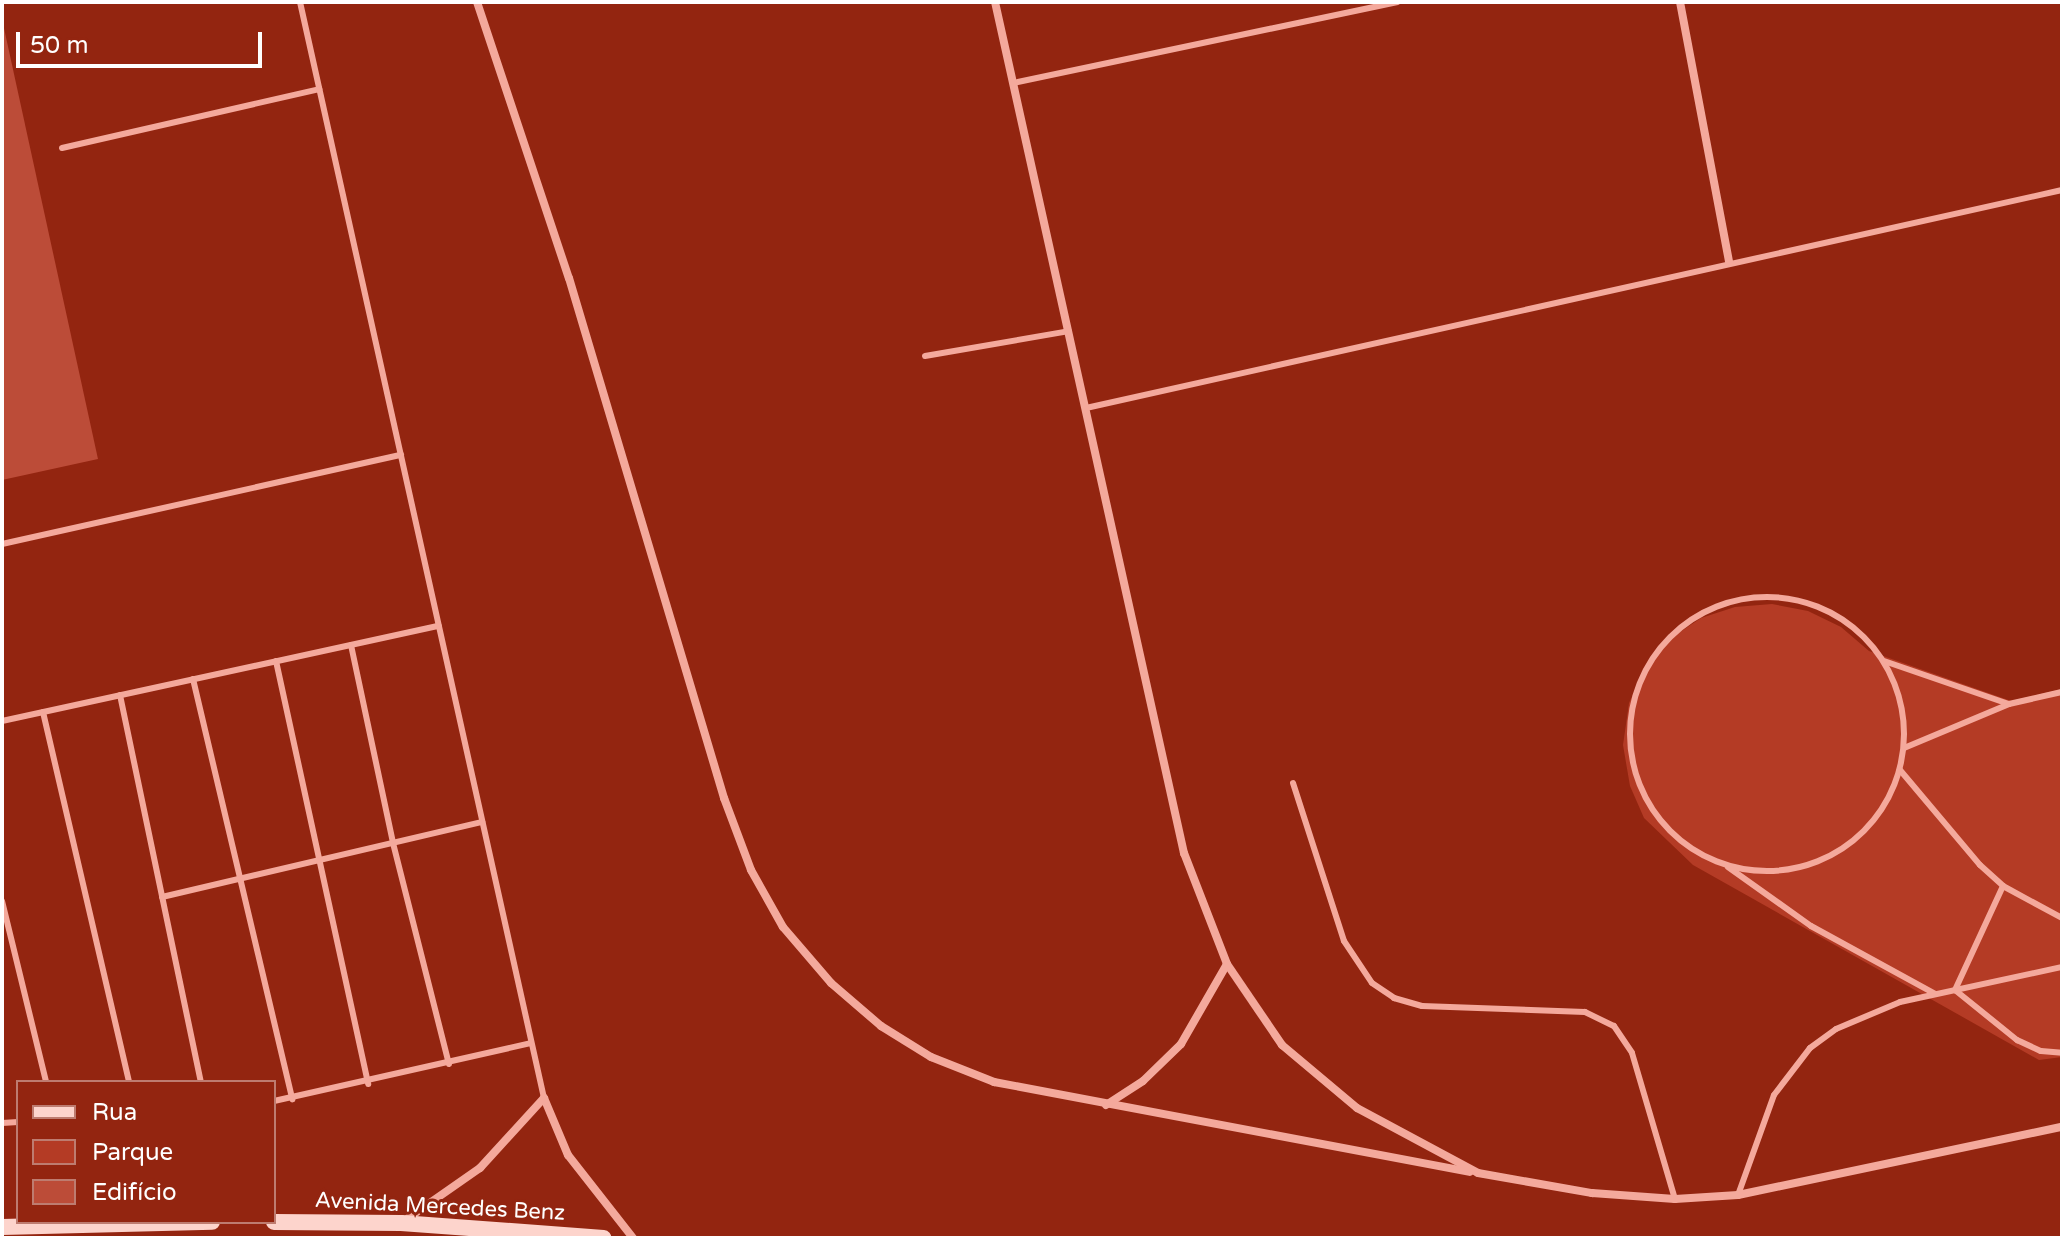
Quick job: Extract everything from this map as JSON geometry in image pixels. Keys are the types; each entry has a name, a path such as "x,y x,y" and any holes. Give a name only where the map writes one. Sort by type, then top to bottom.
{"main road":[{"name":"Avenida Mercedes Benz","path":"276,1222 401,1223 603,1238"},
{"path":"2,1227 128,1224"}],"street":[{"path":"477,2 569,278 724,798 751,870 783,927 831,983 881,1026 931,1057 994,1082 1105,1106 1592,1193 1675,1199 1738,1195 2062,1127"},
{"path":"995,2 1184,853 1227,964 1282,1045 1319,1079 1357,1108 1478,1173"},
{"path":"1680,2 1729,262"},
{"path":"1105,1106 1143,1081 1181,1044 1227,964"},
{"path":"401,1223 480,1168 544,1098 568,1155 633,1238"}],"lane":[{"path":"300,2 544,1098"},
{"path":"1013,83 1398,2"},
{"path":"62,148 319,89"},
{"path":"1086,408 2062,190"},
{"path":"925,356 1069,331"},
{"path":"2,544 401,455"},
{"path":"1725,865 1761,871 1798,868 1833,855 1863,833 1886,804 1900,770 1904,748 1897,688 1884,661 1860,632 1829,611 1781,599 1719,606 1686,624 1659,650 1640,683 1631,719 1631,757 1643,793 1663,824 1691,849 1725,865 1811,926 1935,994"},
{"path":"2,721 439,626"},
{"path":"351,645 393,843 449,1064"},
{"path":"276,661 368,1084"},
{"path":"1884,661 2009,704"},
{"path":"193,679 292,1099"},
{"path":"1904,748 2009,704 2062,692"},
{"path":"120,695 201,1080"},
{"path":"43,712 129,1080"},
{"path":"1900,770 2003,886 2062,918"},
{"path":"1293,783 1344,941 1372,983 1394,998 1422,1006 1585,1012 1614,1026 1632,1053 1675,1199"},
{"path":"162,897 482,822"},
{"path":"1955,990 2003,886"},
{"path":"2,901 46,1080"},
{"path":"1738,1195 1774,1095 1810,1048 1865,1015 1935,994 2062,967"},
{"path":"1955,990 2017,1040 2041,1051 2062,1053"},
{"path":"276,1101 368,1084 531,1043"}],"green space":[{"path":"1772,604 1808,611 1841,627 1869,651 2011,701 2062,689 2062,1057 2039,1060 1693,865 1644,818 1630,786 1623,745 1629,703 1647,665 1671,638 1701,618 1735,607"}],"building":[{"path":"2,19 98,459 2,480"}]}
